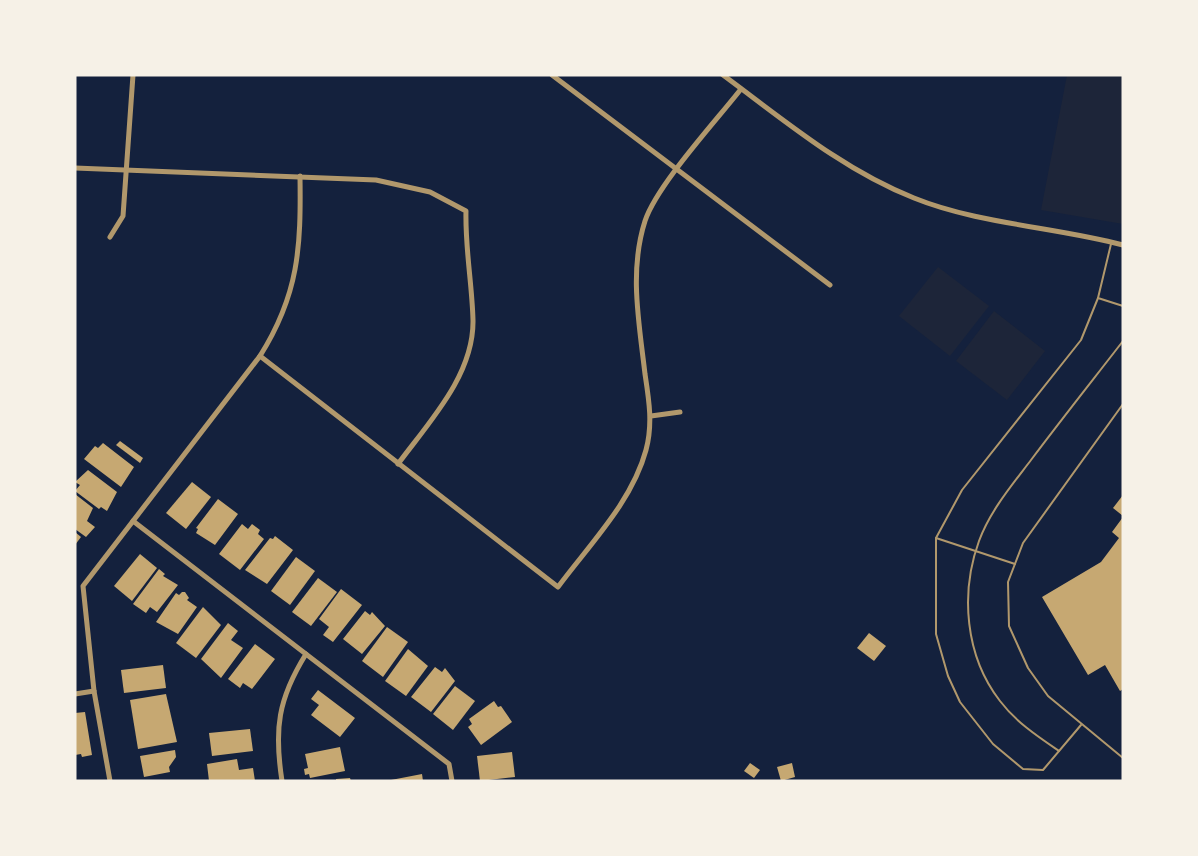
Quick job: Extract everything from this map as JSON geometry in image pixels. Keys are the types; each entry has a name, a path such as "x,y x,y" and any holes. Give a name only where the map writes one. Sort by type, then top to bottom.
{"street":[{"path":"110,237 123,216 133,75"},
{"path":"552,75 830,285"},
{"path":"723,75 838,159 875,181 916,199 966,213 1123,245"},
{"path":"260,356 558,587 630,488 646,450 651,416 636,295 636,255 646,218 678,170 741,88"},
{"path":"75,168 376,180 430,192 466,211 466,254 473,322 469,348 458,379 398,464"},
{"path":"110,781 94,691 83,586 260,356 278,327 296,269 301,235 300,176"},
{"path":"651,416 680,412"},
{"path":"133,521 449,764 452,781"},
{"path":"282,781 277,729 281,704 289,681 306,654"},
{"path":"75,694 94,691"}],"lane":[{"path":"1081,725 1043,770 1023,769 993,744 960,702 948,676 936,634 936,538 962,490 1081,340 1098,298 1112,242"},
{"path":"1098,298 1123,306"},
{"path":"1059,751 1027,729 999,701 980,664 967,619 969,573 979,539 1005,495 1123,341"},
{"path":"1123,404 1023,543 1008,582 1009,626 1028,668 1048,696 1123,758"},
{"path":"936,538 1015,564"}],"shaded area":[{"path":"1067,75 1123,75 1123,224 1041,210"},
{"path":"938,267 989,306 950,356 899,316"},
{"path":"994,311 1045,351 1007,400 956,361"}],"building":[{"path":"120,441 143,458 140,463 116,445"},
{"path":"103,443 134,467 121,487 84,459 95,446 98,448"},
{"path":"88,470 117,492 107,511 101,507 99,509 75,491 80,485 75,482"},
{"path":"192,482 211,497 186,529 166,513"},
{"path":"75,494 93,508 87,521 95,527 86,537 75,529"},
{"path":"1123,495 1123,516 1113,508"},
{"path":"218,499 238,514 215,545 196,533 198,529 196,528"},
{"path":"1123,517 1123,689 1120,691 1105,665 1088,675 1042,597 1101,562 1119,538 1112,532"},
{"path":"242,524 248,529 252,524 260,530 258,534 264,539 240,570 219,554"},
{"path":"75,532 81,537 75,545"},
{"path":"275,536 293,550 267,584 245,570 270,538 273,539"},
{"path":"140,554 157,568 132,601 114,586"},
{"path":"296,557 315,571 290,605 271,591"},
{"path":"159,569 165,574 163,576 178,585 157,612 150,607 146,613 133,604"},
{"path":"318,578 337,592 311,626 292,612"},
{"path":"341,589 362,605 333,642 323,635 329,627 319,619"},
{"path":"185,592 189,598 187,600 197,607 178,634 156,622 176,593 179,595"},
{"path":"203,607 221,625 196,658 176,643"},
{"path":"365,611 370,615 372,612 385,626 362,654 343,639"},
{"path":"228,623 238,631 231,640 243,648 221,678 201,659"},
{"path":"387,627 408,642 383,677 362,661"},
{"path":"869,633 886,646 874,661 857,648"},
{"path":"255,644 275,659 252,689 243,683 240,688 228,679"},
{"path":"408,649 428,666 406,696 385,681"},
{"path":"163,665 166,688 124,693 121,670"},
{"path":"435,667 442,672 445,668 455,681 431,712 411,697"},
{"path":"455,686 475,701 453,730 433,714"},
{"path":"318,690 355,718 340,737 311,715 319,705 311,699"},
{"path":"166,694 177,742 138,749 130,700"},
{"path":"494,701 498,707 501,706 512,722 481,745 468,727 472,724 469,719"},
{"path":"85,712 92,755 82,757 81,754 75,755 75,713"},
{"path":"250,729 253,751 212,756 209,733"},
{"path":"340,747 345,771 310,778 309,774 305,775 304,769 308,768 305,754"},
{"path":"175,750 176,757 169,767 170,772 144,777 140,756"},
{"path":"512,752 515,777 480,781 477,756"},
{"path":"237,759 239,770 253,768 255,781 209,781 207,764"},
{"path":"750,763 760,770 754,778 744,771"},
{"path":"792,763 795,777 781,781 777,767"},
{"path":"422,774 423,781 391,781 391,780"},
{"path":"350,778 351,781 336,781 336,779"}]}
